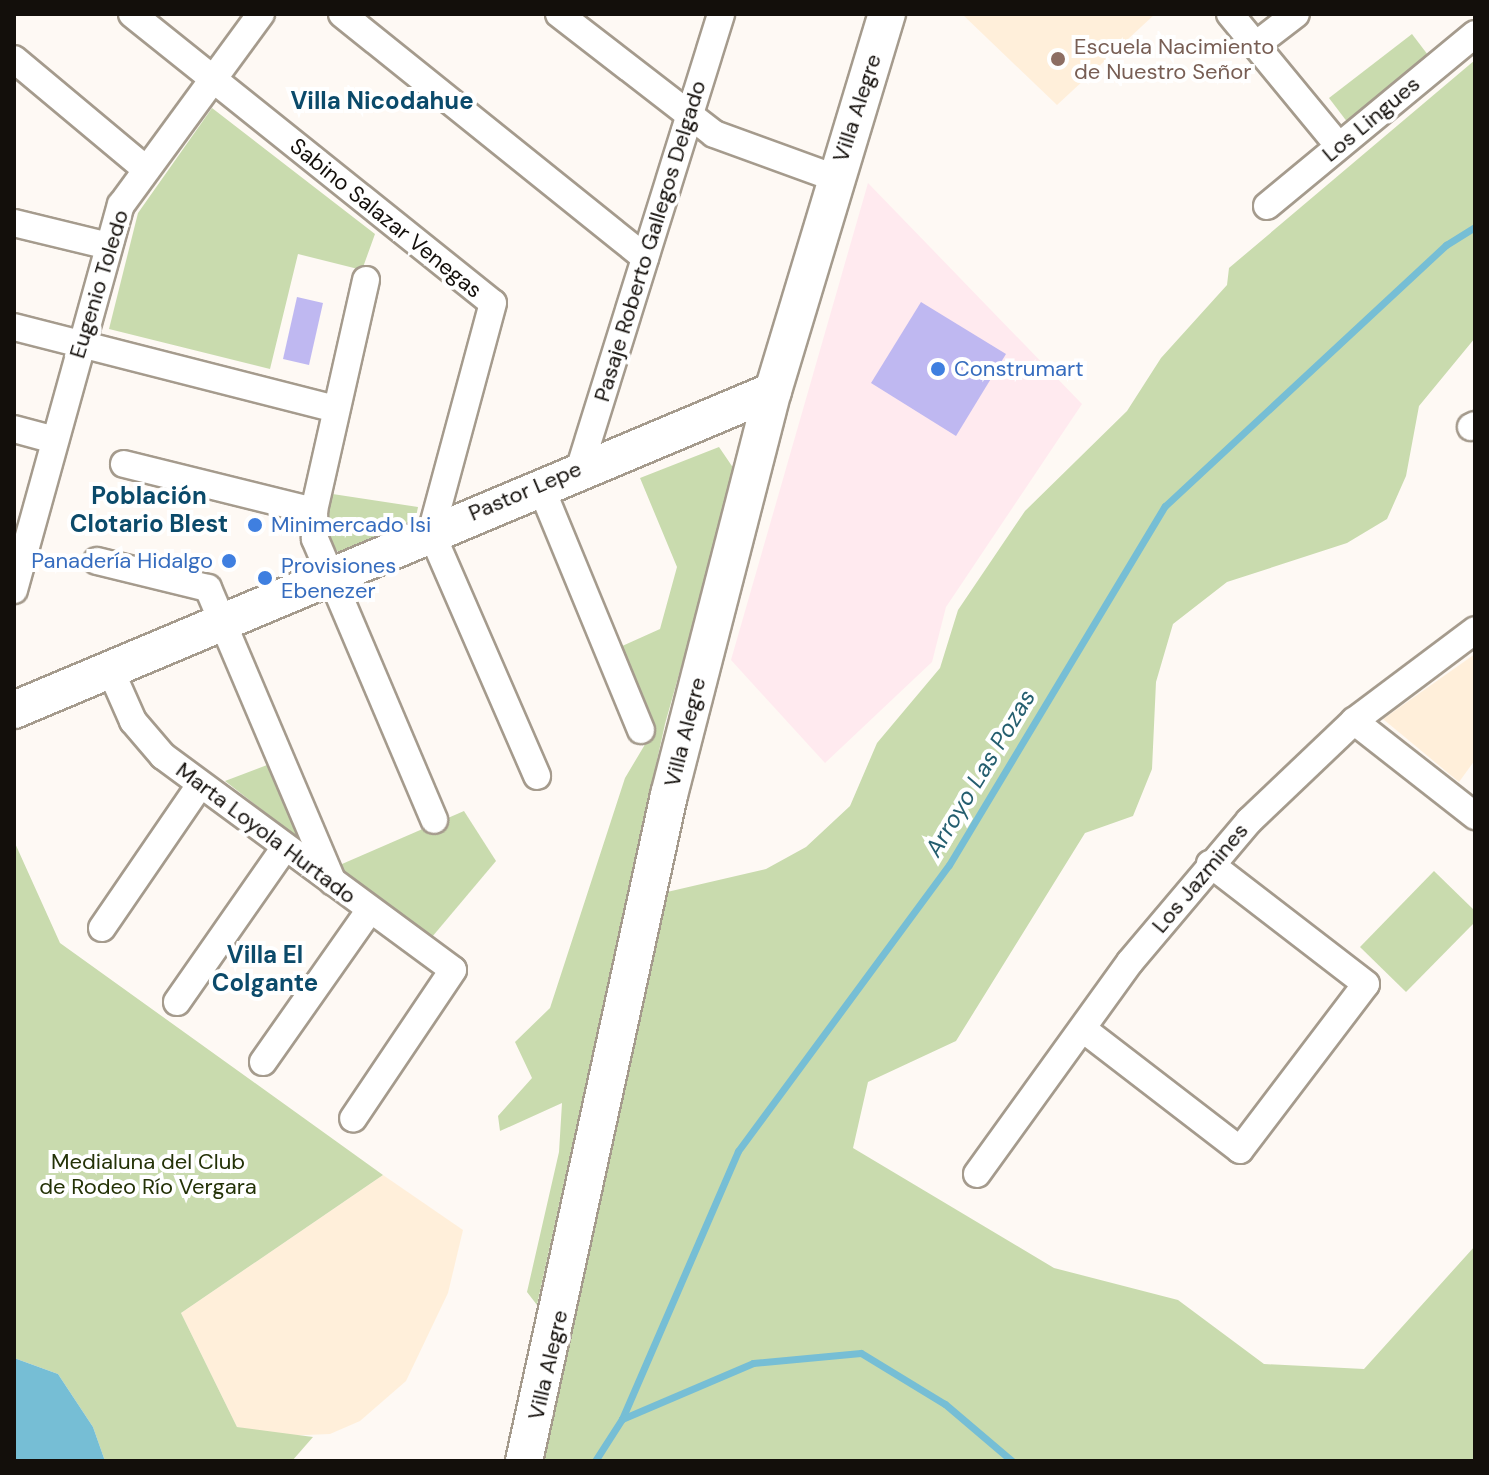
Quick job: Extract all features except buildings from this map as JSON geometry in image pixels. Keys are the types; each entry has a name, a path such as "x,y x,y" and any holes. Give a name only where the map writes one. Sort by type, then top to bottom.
{"main road":[{"name":"Villa Alegre","path":"524,1461 669,795 773,391 887,14"},
{"name":"Pastor Lepe","path":"14,710 580,467 773,391"}],"street":[{"name":"Sabino Salazar Venegas","path":"132,14 493,303 431,532"},
{"name":"Eugenio Toledo","path":"14,590 21,533 108,246 143,167 261,14"},
{"path":"342,14 645,258"},
{"path":"559,14 689,113 749,151 835,178"},
{"name":"Pasaje Roberto Gallegos Delgado","path":"580,467 721,14"},
{"path":"1230,14 1339,146"},
{"path":"1257,44 1296,14"},
{"path":"1464,14 1475,33"},
{"name":"Los Lingues","path":"1267,206 1475,33"},
{"path":"14,59 143,167"},
{"path":"14,223 108,246"},
{"path":"366,280 314,511 328,576 434,820"},
{"path":"14,327 335,409"},
{"path":"14,429 51,439"},
{"path":"124,464 314,511"},
{"path":"540,485 641,730"},
{"path":"431,532 537,776"},
{"path":"97,561 208,588 227,619 333,882"},
{"name":"Los Jazmines","path":"977,1174 1210,864 1354,721 1475,630"},
{"name":"Marta Loyola Hurtado","path":"110,669 147,740 200,785 453,970 353,1119"},
{"path":"1354,721 1475,816"},
{"path":"102,928 200,785"},
{"path":"177,1002 285,847"},
{"path":"1083,1029 1240,1150 1366,984 1210,864"},
{"path":"263,1062 370,910"}],"shaded area":[{"name":"Escuela Nacimiento de Nuestro Señor","path":"962,14 1155,14 1057,105"},
{"path":"868,183 1082,404 946,607 932,662 825,763 731,660"},
{"path":"1475,654 1475,760 1459,782 1383,719"},
{"path":"383,1175 463,1230 448,1293 406,1381 360,1421 330,1434 282,1436 237,1427 181,1313"}],"green space":[{"path":"1412,34 1431,59 1348,123 1329,98"},
{"path":"1475,60 1475,338 1419,406 1406,476 1387,519 1347,543 1227,582 1173,624 1156,682 1152,769 1133,816 1085,833 956,1041 868,1082 853,1148 1054,1268 1178,1300 1264,1364 1364,1369 1475,1246 1475,1461 542,1461 667,892 766,869 806,847 850,806 877,743 940,668 958,610 1025,511 1127,411 1161,358 1227,285 1229,268"},
{"path":"212,108 375,234 362,270 298,254 270,369 109,329 138,213"},
{"path":"719,447 736,472 665,724 537,1305 527,1292 559,1152 562,1103 500,1131 498,1116 532,1078 515,1042 550,1008 625,778 653,731 620,647 660,629 677,567 640,478"},
{"path":"326,493 418,507 415,522 341,555 325,537"},
{"path":"275,762 313,850 225,781"},
{"path":"464,811 496,861 432,937 342,873 342,864"},
{"name":"Medialuna del Club de Rodeo Río Vergara","path":"14,841 60,943 383,1175 181,1313 237,1427 313,1437 292,1461 105,1461 93,1427 58,1374 14,1358"},
{"path":"1434,871 1475,911 1475,922 1406,992 1360,947"}],"water":[{"path":"14,1358 58,1374 93,1427 105,1461 14,1461"}],"waterway":[{"name":"Arroyo Las Pozas","path":"622,1419 738,1151 949,865 1165,506 1446,245 1475,227"},
{"path":"595,1461 622,1419 753,1363 861,1353 945,1404 1012,1461"}],"place":[{"name":"Escuela Nacimiento de Nuestro Señor","path":"1058,59"},
{"name":"Construmart","path":"938,369"},
{"name":"Minimercado Isi","path":"255,525"},
{"name":"Panadería Hidalgo","path":"229,561"},
{"name":"Provisiones Ebenezer","path":"265,578"}],"district":[{"name":"Villa Nicodahue","path":"382,101"},
{"name":"Población Clotario Blest","path":"149,510"},
{"name":"Villa El Colgante","path":"265,969"}]}
